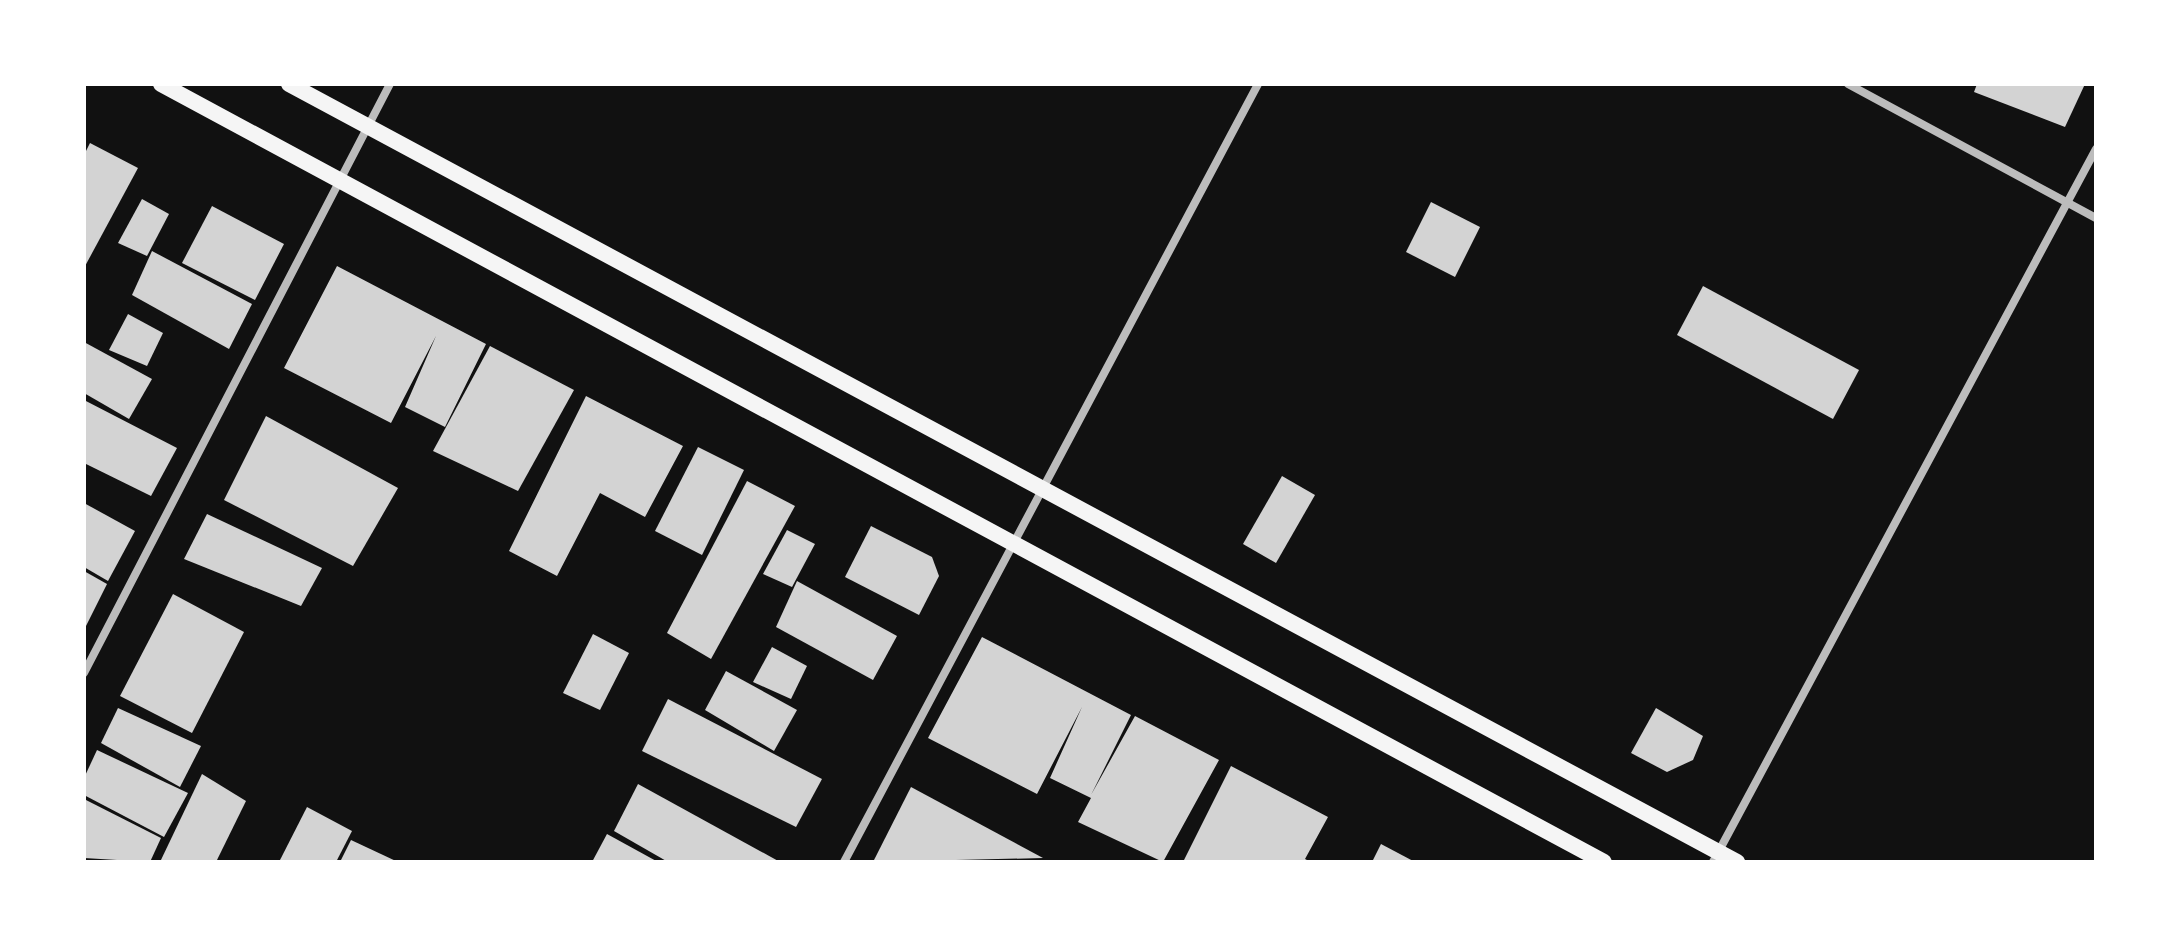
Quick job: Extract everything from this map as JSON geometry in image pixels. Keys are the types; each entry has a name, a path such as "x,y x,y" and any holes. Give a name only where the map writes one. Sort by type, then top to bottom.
{"main road":[{"path":"161,84 1604,862"},
{"path":"289,84 1716,857 1737,862"}],"street":[{"path":"84,673 390,84"},
{"path":"844,862 1258,84"},
{"path":"1848,84 2096,218"},
{"path":"1716,857 2096,149"}],"building":[{"path":"1977,84 2085,84 2065,127 1974,92"},
{"path":"90,143 138,168 84,268 84,155"},
{"path":"142,199 169,214 147,256 118,243"},
{"path":"1431,202 1480,227 1455,277 1406,252"},
{"path":"212,206 284,244 255,300 182,263"},
{"path":"152,251 252,304 229,349 132,295"},
{"path":"337,266 486,344 445,427 405,407 436,336 391,423 284,368"},
{"path":"1703,286 1859,370 1833,419 1677,335"},
{"path":"128,314 163,333 147,366 109,350"},
{"path":"84,342 152,379 129,419 84,393"},
{"path":"490,346 574,390 518,491 433,451"},
{"path":"586,396 683,446 645,517 600,493 557,576 509,551"},
{"path":"84,400 177,448 151,496 84,463"},
{"path":"266,416 398,488 353,566 224,500"},
{"path":"698,447 744,470 702,555 655,531"},
{"path":"1282,476 1315,495 1276,563 1243,544"},
{"path":"747,481 795,506 711,659 667,633"},
{"path":"84,503 135,531 108,581 84,567"},
{"path":"207,514 322,568 301,606 184,559"},
{"path":"871,526 932,557 939,576 919,615 845,577"},
{"path":"787,530 815,544 792,587 763,574"},
{"path":"84,571 107,584 84,630"},
{"path":"797,581 897,636 873,680 776,627"},
{"path":"173,594 244,632 192,733 120,696"},
{"path":"593,634 629,653 600,710 563,693"},
{"path":"982,637 1131,715 1091,795 1135,716 1219,760 1163,862 1078,822 1091,798 1050,778 1082,707 1037,794 928,738"},
{"path":"772,647 807,666 791,699 753,682"},
{"path":"726,671 797,710 774,751 705,710"},
{"path":"668,699 822,779 796,827 642,751"},
{"path":"118,708 201,746 180,787 101,743"},
{"path":"1656,708 1703,736 1693,760 1667,772 1631,753"},
{"path":"97,750 188,793 164,837 84,795 84,778"},
{"path":"1231,766 1328,817 1305,859 1311,862 1183,862"},
{"path":"202,774 246,801 216,862 160,862"},
{"path":"638,784 780,862 668,862 614,831"},
{"path":"911,787 1043,858 873,862"},
{"path":"84,799 161,838 150,862 84,858"},
{"path":"307,807 352,831 336,862 279,862"},
{"path":"607,834 658,862 592,862"},
{"path":"351,840 398,862 340,862"},
{"path":"1381,844 1415,862 1372,862"}]}
